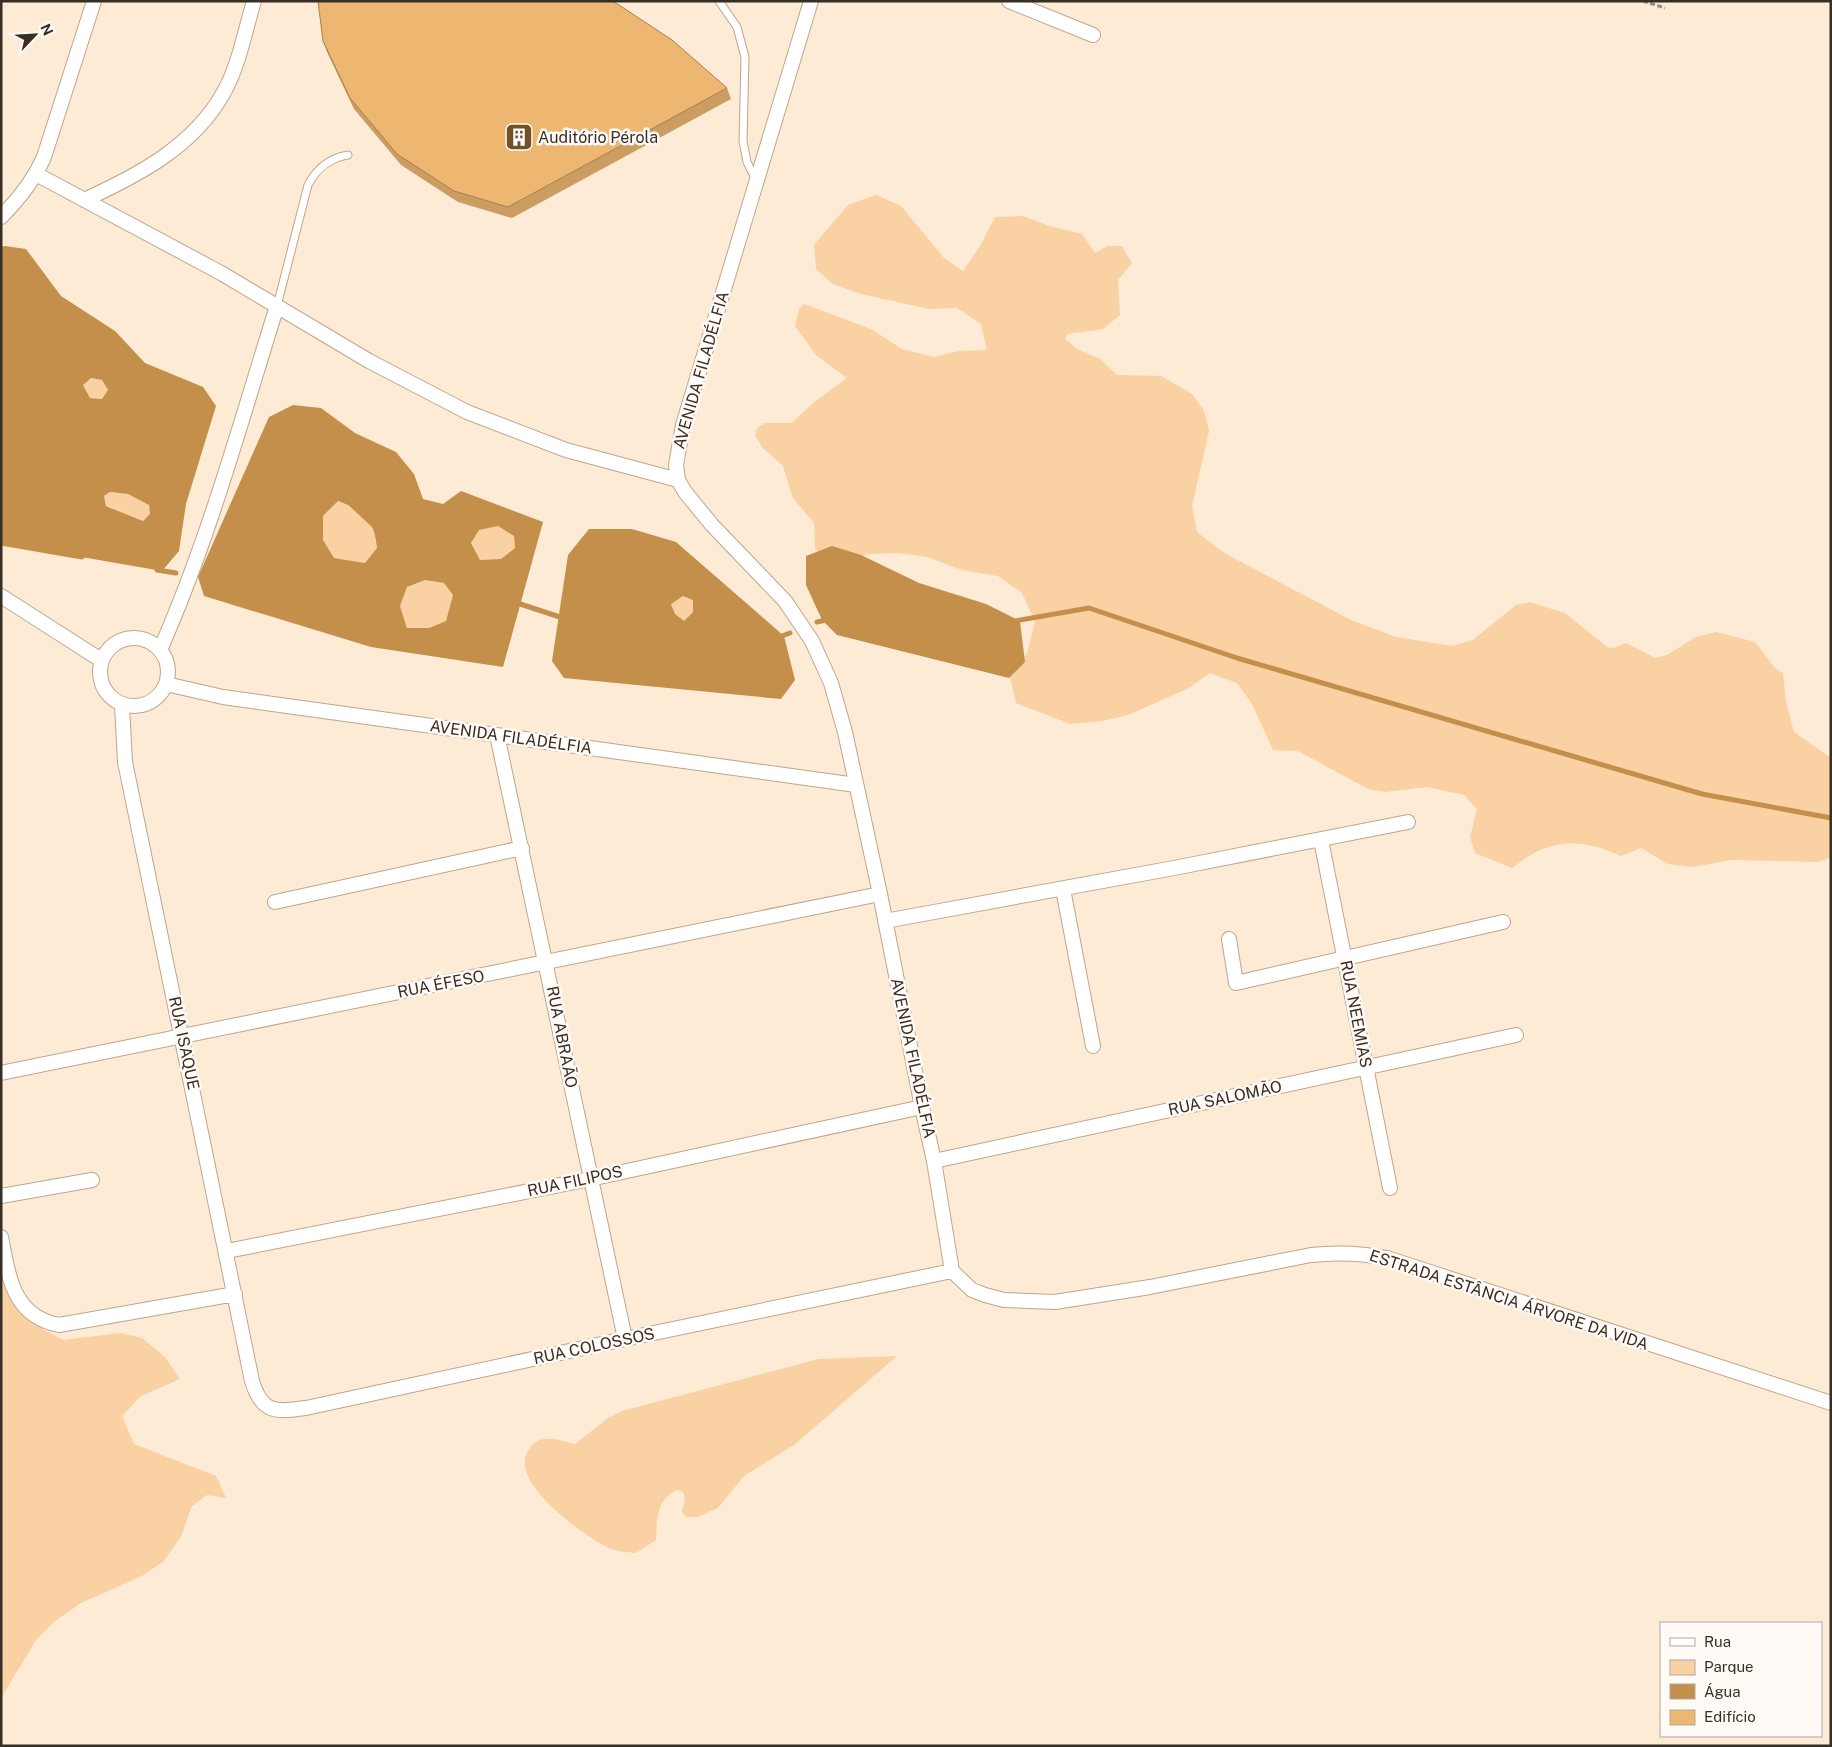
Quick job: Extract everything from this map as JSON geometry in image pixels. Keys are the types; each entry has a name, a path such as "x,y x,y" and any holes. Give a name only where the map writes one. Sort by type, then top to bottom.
{"street":[{"path":"1,217 36,174 54,128 94,1"},
{"path":"84,200 153,164 182,144 206,119 224,92 236,65 254,1"},
{"name":"AVENIDA FILADÉLFIA","path":"811,1 683,425 676,465 678,480 694,505 785,601 812,641 830,683 845,732 880,894 934,1161 952,1272"},
{"path":"1009,1 1093,34"},
{"path":"36,174 221,273 416,387 467,412 566,450 678,480"},
{"path":"160,650 186,588 277,306"},
{"path":"1,596 101,660"},
{"path":"127,638 139,638 151,642 160,650 167,666 166,684 159,696 148,704 135,707 122,705 110,698 102,687 99,674 101,660 112,646 127,638"},
{"name":"AVENIDA FILADÉLFIA","path":"166,684 223,697 856,785"},
{"name":"RUA ISAQUE","path":"122,705 126,762 252,1381"},
{"name":"RUA ABRAÃO","path":"497,735 547,962 590,1179 625,1339"},
{"path":"885,921 1408,822"},
{"name":"RUA NEEMIAS","path":"1320,840 1390,1188"},
{"path":"275,902 522,848"},
{"path":"1063,888 1093,1046"},
{"name":"RUA ÉFESO","path":"1,1073 880,894"},
{"path":"1229,939 1236,983 1503,922"},
{"name":"RUA SALOMÃO","path":"934,1161 1516,1035"},
{"name":"RUA FILIPOS","path":"227,1251 590,1179 922,1108"},
{"path":"1,1196 92,1180"},
{"path":"1,1237 10,1280 17,1298 25,1308 44,1322 58,1324 235,1294"},
{"name":"ESTRADA ESTÂNCIA ÁRVORE DA VIDA","path":"952,1272 972,1290 1004,1300 1055,1302 1081,1299 1312,1255 1337,1252 1362,1253 1387,1258 1831,1403"},
{"name":"RUA COLOSSOS","path":"252,1381 262,1403 276,1410 306,1408 625,1339 952,1272"}],"lane":[{"path":"719,1 737,27 745,57 743,141 747,162 756,180"},
{"path":"277,306 308,185 313,176 327,162 337,157 348,155"}],"path":[{"path":"1643,1 1665,8"}],"green space":[{"path":"876,195 901,206 944,258 963,271 980,246 995,217 1023,216 1050,226 1082,234 1095,253 1107,246 1122,246 1132,263 1118,280 1120,315 1103,329 1067,334 1065,339 1077,349 1100,359 1117,375 1161,376 1192,394 1204,411 1209,431 1192,506 1197,532 1224,553 1351,620 1396,637 1452,646 1473,640 1516,605 1529,602 1565,613 1607,647 1614,648 1626,643 1655,658 1667,655 1696,637 1716,632 1755,642 1775,668 1783,673 1786,702 1794,732 1831,758 1831,857 1818,862 1732,860 1692,867 1668,864 1641,848 1621,856 1591,846 1564,844 1539,851 1512,868 1475,853 1470,837 1477,809 1464,795 1427,787 1385,792 1368,789 1298,751 1273,750 1252,704 1237,683 1210,673 1189,688 1128,715 1102,721 1070,724 1016,703 1010,678 1027,653 1035,621 1022,593 998,576 962,570 928,557 898,553 870,554 845,560 815,550 814,523 793,498 783,466 762,447 755,435 757,428 765,423 792,423 813,403 847,378 817,356 795,326 799,309 804,304 871,329 902,349 934,357 959,351 987,350 981,324 957,308 929,309 861,294 833,284 816,269 814,245 848,205"},
{"path":"90,378 102,380 108,390 102,399 90,398 83,385"},
{"path":"110,492 128,494 149,505 150,514 143,521 106,505 104,496"},
{"path":"338,501 361,512 373,529 377,548 365,563 334,558 323,540 323,516"},
{"path":"498,526 514,536 515,548 501,559 480,560 471,543 479,530"},
{"path":"425,580 444,583 453,595 446,621 429,628 407,628 400,606 407,587"},
{"path":"683,596 693,599 693,612 684,621 675,614 671,603"},
{"path":"1,1282 30,1322 63,1340 121,1333 142,1338 165,1357 180,1379 141,1396 122,1416 134,1444 216,1476 226,1498 207,1495 192,1506 181,1536 164,1561 142,1576 81,1603 55,1621 36,1640 1,1698"},
{"path":"897,1356 794,1445 744,1476 718,1508 697,1517 687,1517 682,1512 685,1499 683,1492 677,1490 670,1494 661,1505 659,1511 656,1540 636,1553 609,1548 568,1521 540,1494 530,1479 525,1466 527,1453 536,1442 549,1439 575,1444 608,1418 622,1411 819,1359"}],"water":[{"path":"1,247 26,249 61,296 115,331 145,363 203,387 216,406 186,504 179,551 162,571 1,543","holes":["91,378 102,380 108,390 102,399 90,398 83,385","110,492 128,494 149,505 150,514 143,521 106,506 104,496"]},
{"path":"293,405 321,408 355,433 396,452 414,474 423,499 443,504 461,491 543,522 503,667 371,647 204,596 198,577 269,417","holes":["338,501 355,508 370,523 376,538 377,548 365,563 334,558 323,540 323,516","498,526 514,536 515,548 501,559 480,560 471,543 479,530","425,580 444,583 453,595 446,621 429,628 407,628 400,606 407,587"]},
{"path":"589,529 632,529 676,542 784,636 795,680 781,699 564,678 552,661 568,555","holes":["683,596 693,600 693,612 684,621 675,614 671,604"]},
{"path":"832,546 861,555 919,583 986,604 1020,621 1025,662 1009,678 837,635 822,620 806,585 806,556"}],"building":[{"name":"Auditório Pérola","path":"318,1 612,1 672,40 727,88 508,207 454,191 397,154 350,98 323,41"}],"waterway":[{"path":"351,504 381,532"},
{"path":"1,543 82,557"},
{"path":"157,570 176,573"},
{"path":"514,602 563,618"},
{"path":"1015,621 1089,608 1237,658 1702,794 1831,818"},
{"path":"817,622 826,620"},
{"path":"779,637 790,633"}],"place":[{"name":"Auditório Pérola","path":"519,137"}]}
